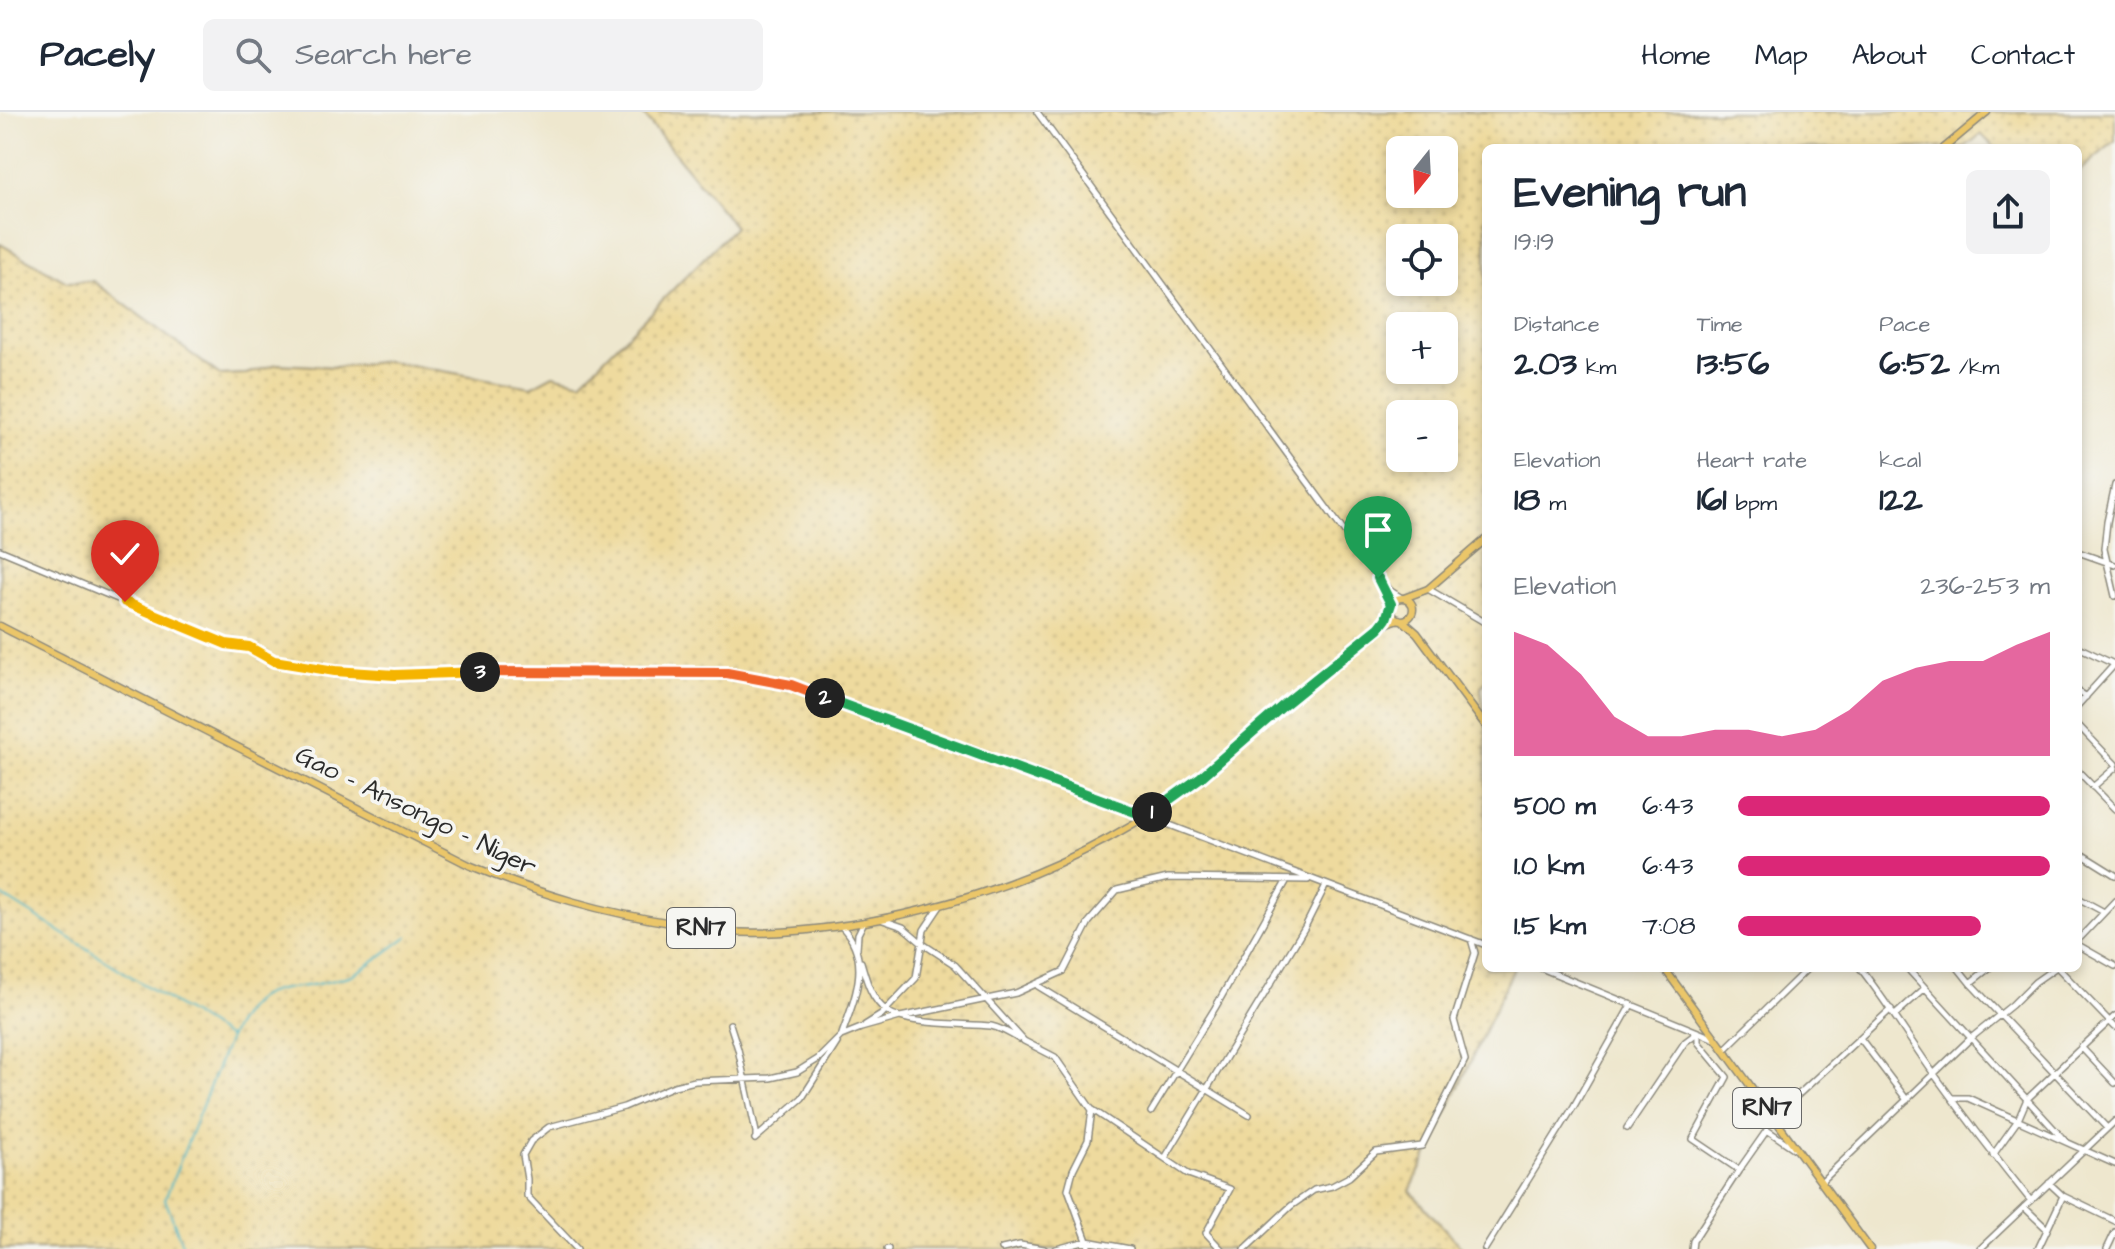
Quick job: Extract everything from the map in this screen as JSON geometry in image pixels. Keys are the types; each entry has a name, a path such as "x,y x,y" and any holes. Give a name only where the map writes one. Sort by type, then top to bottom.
{"main road":[{"path":"1949,144 1987,112"},
{"path":"1401,620 1408,618 1415,599 1482,542"},
{"path":"1426,589 1396,599 1391,607 1393,616 1417,633 1482,721"},
{"path":"1403,598 1410,601 1417,633"},
{"name":"RN17","path":"1379,628 1391,607"},
{"name":"RN17","path":"1379,628 1401,620"},
{"name":"Gao - Ansongo - Niger","path":"0,626 469,865 518,885 614,913 725,932 789,933 880,919 976,896 1044,871 1100,844 1201,777 1379,628"},
{"name":"RN17","path":"1667,972 1870,1249"}],"street":[{"path":"1037,112 1381,583 1391,607"},
{"path":"2115,485 2104,549 2115,596"},
{"path":"0,550 226,644 249,647 274,661 335,671 395,675 508,671 727,673 791,685 1482,943"},
{"path":"2082,553 2115,565"},
{"path":"1381,583 1403,598"},
{"path":"1426,589 1482,621"},
{"path":"2082,649 2115,664 2082,701"},
{"path":"2082,694 2086,697"},
{"path":"2082,729 2115,766 2093,787"},
{"path":"2082,775 2115,809"},
{"path":"2082,854 2115,875"},
{"path":"577,1249 527,1196 523,1155 531,1141 549,1127 624,1107 674,1086 695,1081 770,1078 797,1072 818,1059 841,1036 861,1028 1016,993 1064,971 1089,922 1117,890 1168,878 1317,881"},
{"path":"1151,1112 1215,1008 1288,879"},
{"path":"1165,1158 1305,927 1326,885"},
{"path":"2082,900 2104,912"},
{"path":"2082,941 2113,905"},
{"path":"861,1028 885,1010 916,978 924,930 940,906"},
{"path":"880,919 903,927 955,965 1024,1041"},
{"path":"730,1024 738,1049 755,1139 802,1098 841,1036 860,983 857,949 858,934 864,922"},
{"path":"841,926 857,949 868,988 885,1010 900,1017 958,1026 994,1027 1055,1057 1092,1110 1188,1174 1230,1189 1206,1233 1221,1249"},
{"path":"1245,1249 1291,1206 1314,1190 1332,1186 1349,1177 1376,1152 1422,1146 1465,1060 1454,1020 1475,953 1471,939"},
{"path":"2082,947 2115,966"},
{"path":"1551,972 1716,1040"},
{"path":"1724,1050 1804,972"},
{"path":"1863,972 1993,1155 2031,1201"},
{"path":"1911,972 2065,1141"},
{"path":"1961,972 2107,1128"},
{"path":"1970,983 1984,972"},
{"path":"1821,1182 1971,1038 2051,972"},
{"path":"2061,972 2115,1027"},
{"path":"1038,986 1249,1115"},
{"path":"1785,1107 1860,1038 1925,988"},
{"path":"1485,1249 1574,1106 1631,1005"},
{"path":"1993,1155 2018,1120 2027,1099 2115,1016"},
{"path":"1627,1128 1685,1042 1698,1032"},
{"path":"1698,1032 1698,1042 1727,1077 1693,1139 1739,1170"},
{"path":"1860,1038 1907,1100"},
{"path":"2081,1047 2115,1083"},
{"path":"1953,1098 1968,1098 2115,1164"},
{"path":"1090,1249 1068,1189 1073,1170 1088,1140 1092,1110"},
{"path":"1980,1249 2115,1121"},
{"path":"1692,1249 1693,1241 1767,1130 1798,1151"},
{"path":"2049,1183 2063,1196 2115,1221"},
{"path":"2038,1249 2063,1196"},
{"path":"2024,1207 2047,1229"},
{"path":"2107,1249 2115,1232"},
{"path":"1056,1249 1087,1241 1130,1249"},
{"path":"1002,1249 1020,1245 1044,1249"}],"sand":[{"path":"641,112 2115,112 2115,141 2082,169 2082,144 1991,144 1981,134 1969,144 1482,144 1482,972 1512,972 1410,1191 1463,1249 0,1249 0,244 67,282 93,281 220,375 246,374 277,364 336,367 388,361 531,387 553,375 581,382 735,227"}],"waterway":[{"path":"0,894 229,1038"},
{"path":"184,1249 165,1199 229,1038 240,1018 250,1005 272,992 352,975 408,936"}],"route":[{"path":"125,602 226,644 249,647 274,661 335,671 395,675 508,671 727,673 791,685 1146,816 1201,777 1379,628 1391,604 1378,578"}]}
